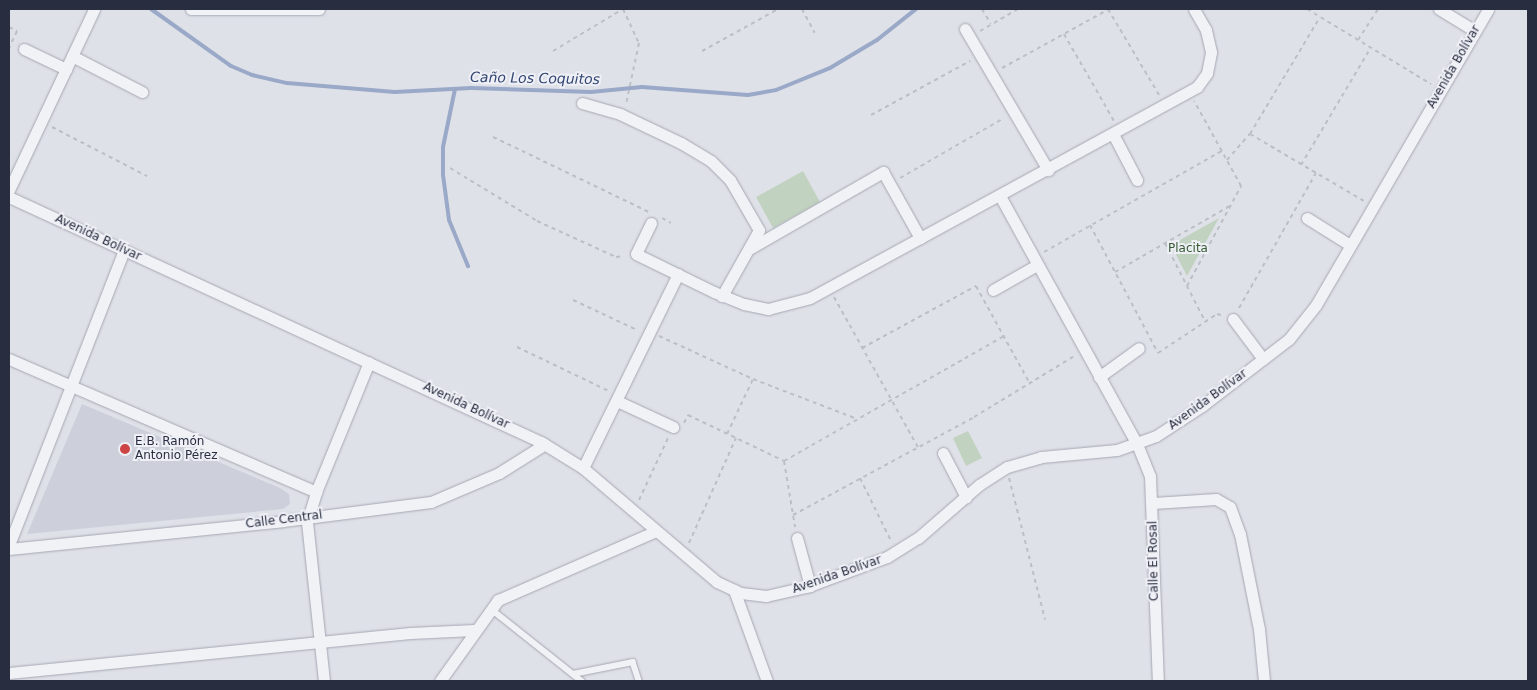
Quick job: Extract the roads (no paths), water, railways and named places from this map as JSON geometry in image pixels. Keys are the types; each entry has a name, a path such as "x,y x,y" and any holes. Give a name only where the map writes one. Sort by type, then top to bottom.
{"street":[{"path":"9,190 94,9"},
{"path":"191,9 319,9"},
{"path":"1439,9 1475,31"},
{"name":"Avenida Bolívar","path":"9,197 545,444 583,468 717,582 734,590 766,596 810,586 897,552 918,538 966,497 1007,467 1041,457 1092,454 1137,444 1172,427 1289,339 1306,318 1488,9"},
{"path":"652,223 636,254 722,296 755,307 776,309 829,288 1190,92 1204,79 1211,58 1209,38 1198,10"},
{"path":"965,29 1048,170"},
{"path":"24,50 66,69"},
{"path":"72,56 142,92"},
{"path":"582,103 620,114 673,139 719,168 730,180 759,230 722,296"},
{"path":"1116,132 1137,180"},
{"path":"748,250 883,172 920,238"},
{"name":"Calle El Rosal","path":"1000,196 1083,350 1137,444 1150,476 1153,503 1158,681"},
{"path":"1307,218 1350,245"},
{"path":"9,545 124,250"},
{"path":"993,290 1035,262"},
{"path":"583,468 678,274"},
{"path":"1233,319 1263,359"},
{"path":"1098,377 1139,348"},
{"path":"9,359 316,492"},
{"path":"324,681 306,534 308,518 316,492 369,362"},
{"path":"618,398 673,427"},
{"name":"Calle Central","path":"9,549 308,518 439,500 499,473 545,444"},
{"path":"943,453 966,497"},
{"path":"1153,503 1216,499 1230,507 1240,534 1258,629 1264,681"},
{"path":"440,681 474,630 491,609 506,595 656,531"},
{"path":"797,538 810,586"},
{"path":"734,590 768,681"},
{"path":"9,673 410,633 474,630"}],"lane":[{"path":"491,609 582,681"},
{"path":"573,674 633,662 639,681"}],"waterway":[{"name":"Caño Los Coquitos","path":"151,9 231,66 252,75 287,83 395,92 471,88 591,92 642,87 748,95 776,90 830,68 877,40 916,9"},
{"path":"455,89 443,147 443,175 449,220 468,266"}],"place":[{"name":"E.B. Ramón Antonio Pérez","path":"125,449"}],"park label":[{"name":"Placita","path":"1188,249"}]}
